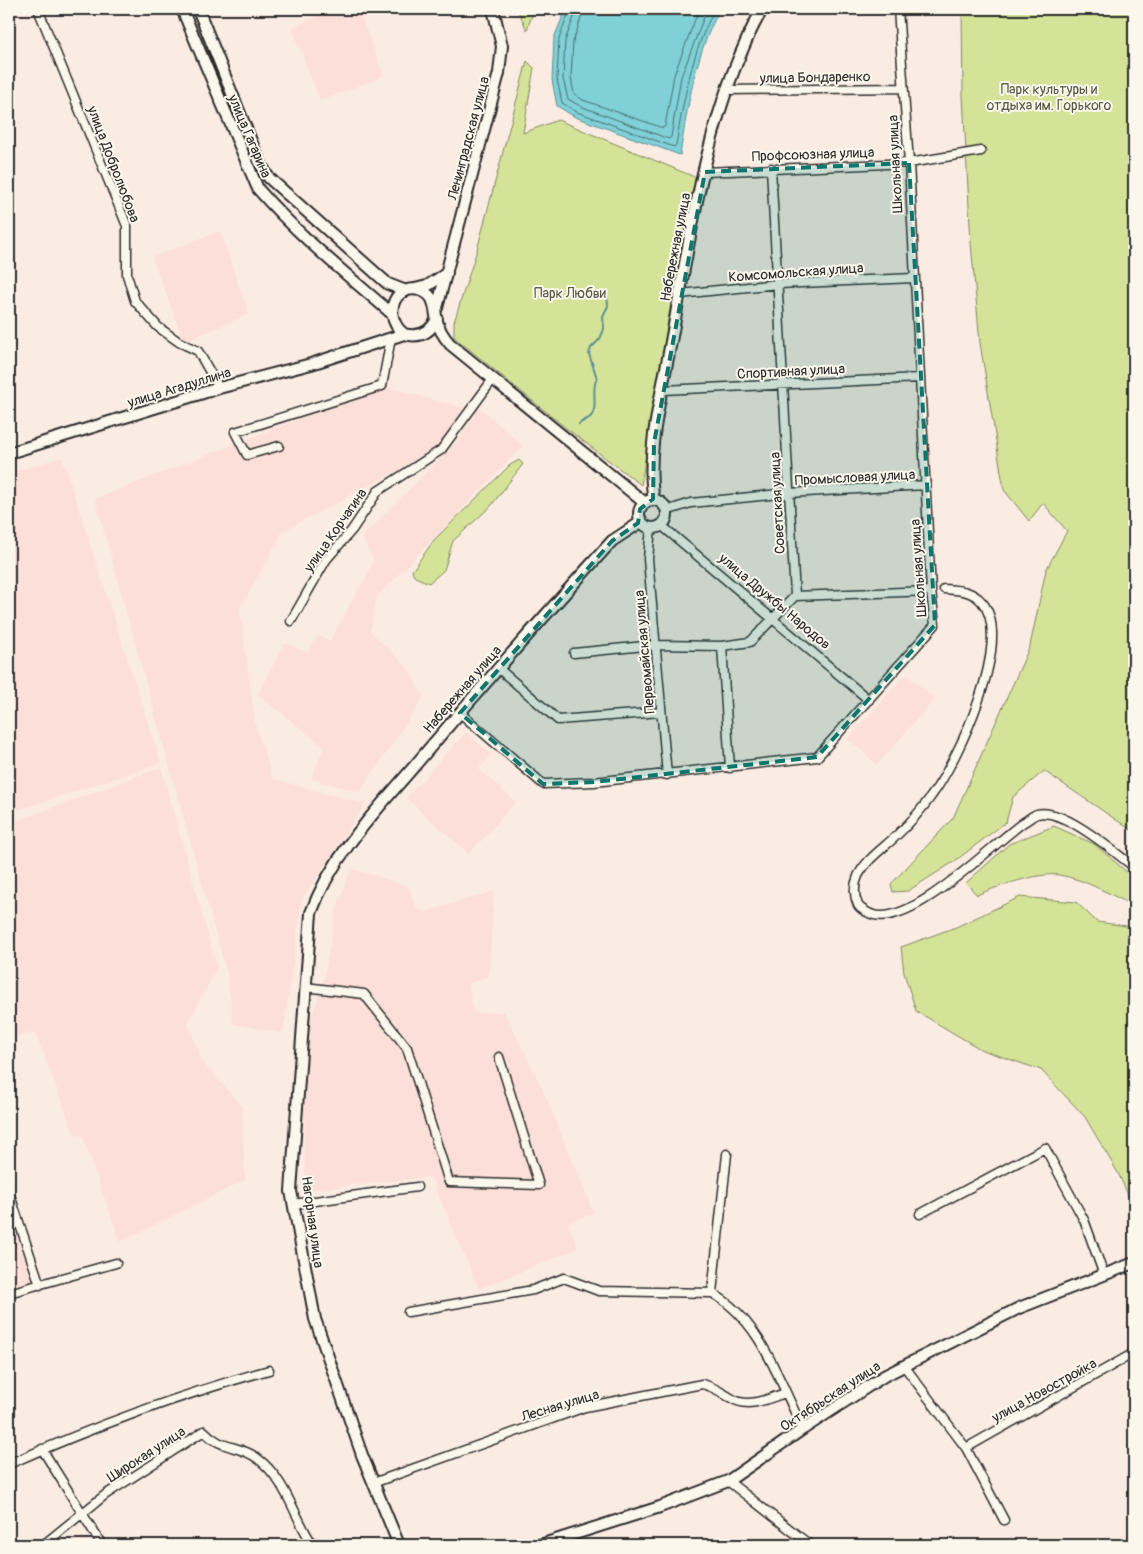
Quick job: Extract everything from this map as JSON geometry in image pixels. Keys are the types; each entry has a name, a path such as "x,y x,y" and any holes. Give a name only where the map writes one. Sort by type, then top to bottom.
{"main road":[{"name":"улица Гагарина","path":"182,9 258,189 327,258 392,317"},
{"name":"улица Гагарина","path":"198,9 260,163 269,178 388,284 410,290"},
{"name":"Ленинградская улица","path":"437,308 499,73 502,46 493,9"},
{"name":"Набережная улица","path":"649,501 654,443 663,390 705,172 727,90 754,21 763,9"},
{"path":"358,350 380,336 392,317 393,304 399,296 410,290 427,286 447,274"},
{"path":"410,290 427,294 437,308 436,319 442,334 450,344 649,501 662,504 666,511 665,520 661,525 650,528 641,522 640,509 649,501"},
{"path":"392,317 404,334"},
{"path":"421,335 428,331 436,319"},
{"path":"358,350 404,334 421,335 450,344"},
{"name":"улица Агадуллина","path":"9,453 219,388 358,350"},
{"name":"Набережная улица","path":"320,889 331,870 370,819 498,668 612,541 641,522"},
{"name":"Нагорная улица","path":"320,889 311,913 292,1161 293,1204 315,1319 372,1483 399,1545"},
{"name":"Октябрьская улица","path":"546,1544 728,1481 803,1428 884,1376 1019,1308 1134,1263"}],"street":[{"name":"улица Добролюбова","path":"38,9 127,226 128,275 135,301 158,328 179,342 198,351 219,388"},
{"name":"Школьная улица","path":"460,713 543,784 594,782 667,775 817,757 935,625 931,591 909,163 898,9"},
{"name":"улица Бондаренко","path":"727,90 903,88"},
{"name":"Профсоюзная улица","path":"705,172 909,163 981,151"},
{"name":"Советская улица","path":"771,168 795,596"},
{"name":"Комсомольская улица","path":"680,294 778,284 914,278"},
{"path":"279,446 246,455 235,432 382,386 391,338"},
{"name":"Спортивная улица","path":"663,390 920,378"},
{"name":"улица Корчагина","path":"291,621 326,560 352,530 378,491 441,450 493,379"},
{"name":"Промысловая улица","path":"666,511 691,503 789,493 926,485"},
{"name":"улица Дружбы Народов","path":"661,525 774,618 869,700"},
{"name":"Первомайская улица","path":"650,528 648,559 667,775"},
{"path":"944,589 966,591 982,600 986,608 992,633 989,661 981,695 971,723 934,793 917,816 872,857 858,877 854,893 859,908 873,916 894,915 920,903 955,879 1005,834 1037,814 1062,817 1134,867"},
{"path":"574,653 655,645 722,646 750,642 795,596 931,591"},
{"path":"722,646 730,768"},
{"path":"498,668 558,720 661,712"},
{"path":"305,987 364,994 407,1048 449,1182 539,1184 499,1057"},
{"path":"920,1214 1045,1148 1084,1220 1104,1275"},
{"path":"712,1293 727,1154"},
{"path":"293,1204 417,1187"},
{"path":"9,1192 40,1285"},
{"path":"9,1293 116,1263"},
{"path":"408,1312 534,1290 564,1278 599,1291 712,1293 727,1301 743,1317 770,1358 803,1428"},
{"name":"улица Новостройка","path":"966,1448 1134,1354"},
{"path":"905,1367 966,1448 1004,1520"},
{"path":"9,1464 77,1434 204,1388 269,1370"},
{"name":"Лесная улица","path":"372,1483 585,1407 702,1384 716,1387 731,1399 752,1404 785,1393"},
{"name":"Широкая улица","path":"43,1545 105,1495 204,1431 213,1441 256,1458 277,1477 303,1531 313,1545"},
{"path":"42,1450 102,1545"},
{"path":"728,1481 810,1545"}],"highlighted area":[{"path":"909,163 935,625 817,757 594,782 543,784 460,713 612,541 638,523 640,509 653,499 654,443 705,172"}],"shaded area":[{"path":"332,9 358,9 384,76 320,101 292,28"},
{"path":"220,231 249,314 184,342 152,257"},
{"path":"382,386 464,408 442,444 401,469 283,531 240,609 255,724 273,779 365,804 302,900 283,1033 233,1024 227,974 95,499"},
{"path":"479,407 523,446 377,597 370,631 407,667 424,697 360,792 311,779 324,747 257,694 285,643 308,653 318,635 330,641 374,561 362,537 459,439"},
{"path":"62,457 161,763 9,813 9,473"},
{"path":"906,674 935,699 877,765 848,739"},
{"path":"466,732 492,755 479,769 516,802 469,854 406,798"},
{"path":"161,767 217,968 188,1023 203,1063 242,1106 245,1180 120,1242 82,1135 75,1136 35,1032 9,1039 9,824"},
{"path":"351,868 409,887 417,909 425,912 494,891 489,976 468,984 474,1013 504,1012 542,1088 594,1213 568,1223 578,1248 479,1289 430,1177 306,1190 304,1146 307,1032 323,983 336,911"},
{"path":"9,1218 33,1281 9,1288"}],"green space":[{"path":"517,9 534,9 527,30"},
{"name":"Парк культуры и отдыха им. Горького","path":"962,9 1134,9 1134,832 1044,771 1013,797 1006,822 955,861 908,891 893,892 891,884 953,818 1030,646 1046,570 1067,531 1043,503 1029,521 1004,490 980,343 971,243 963,97"},
{"name":"Парк Любви","path":"527,61 534,68 523,133 558,120 697,178 672,297 641,485 566,428 454,337 454,322 477,250"},
{"path":"519,460 523,464 491,506 453,541 444,570 429,583 415,577 412,571 434,540 510,465"},
{"path":"1054,826 1094,844 1134,878 1134,906 1088,884 1059,875 1029,878 977,895 966,883 1009,844"},
{"path":"1020,897 1076,902 1097,922 1134,927 1134,1208 1118,1173 1085,1117 1041,1070 982,1050 916,1011 904,973 901,947 956,927"}],"water":[{"path":"566,9 720,9 711,26 698,62 680,155 575,117 557,106 552,80 554,38"}],"waterway":[{"path":"579,424 589,418 594,410 594,387 597,378 589,354 591,348 600,339 604,329 603,316 608,306 607,295"}]}
